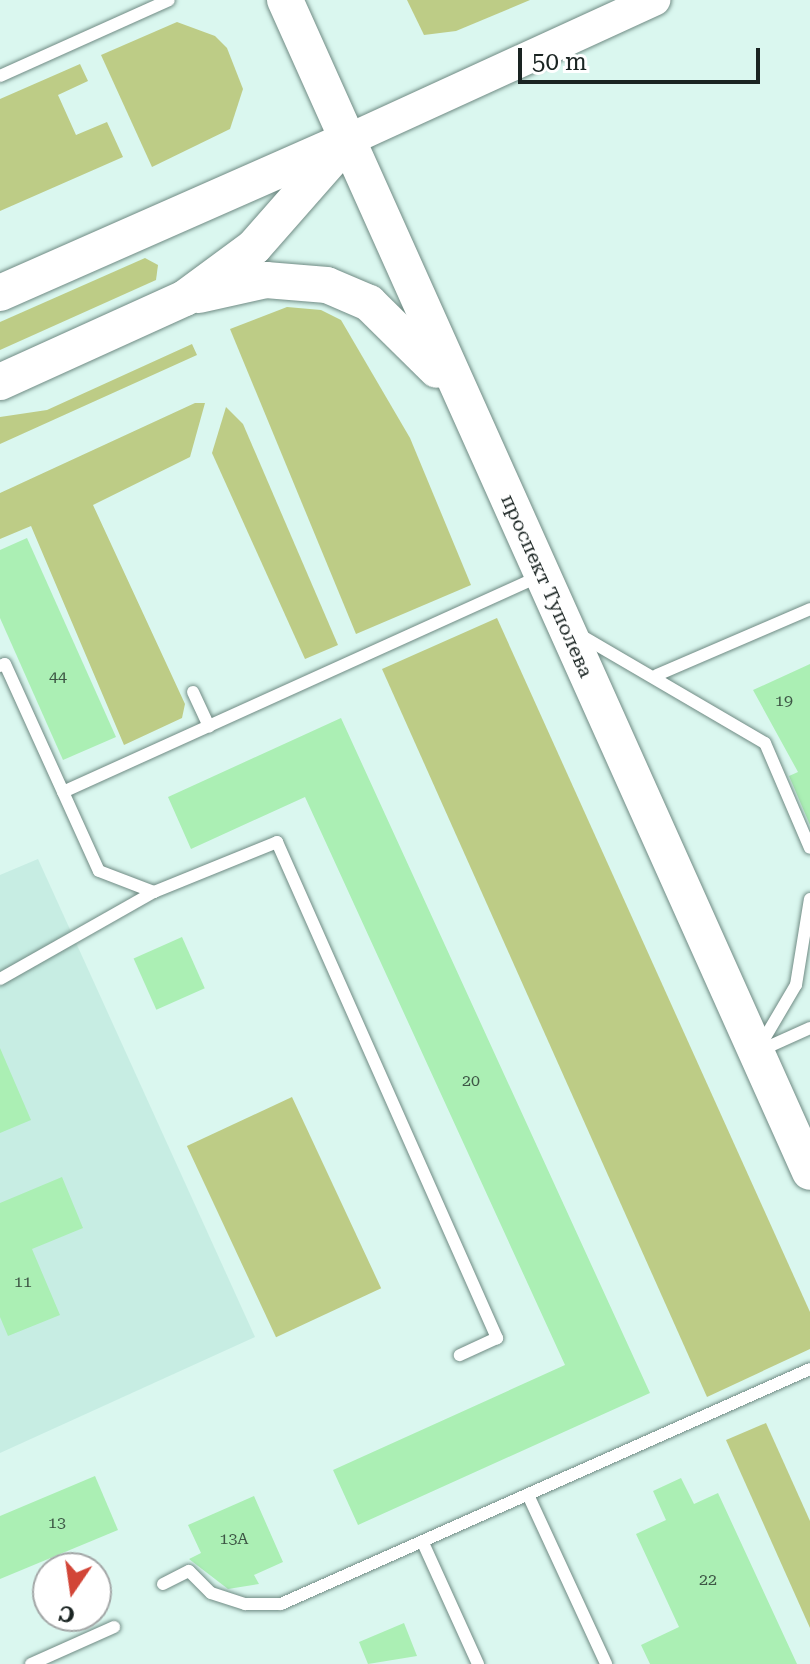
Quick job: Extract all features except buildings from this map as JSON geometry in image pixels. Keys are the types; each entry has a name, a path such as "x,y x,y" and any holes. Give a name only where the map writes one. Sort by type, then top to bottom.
{"main road":[{"name":"проспект Туполева","path":"285,0 810,1172"},
{"path":"0,293 348,140"},
{"path":"185,298 254,247 348,140"},
{"path":"0,382 185,298 266,280 327,285 369,303 390,320 462,401"}],"street":[{"path":"348,140 654,0"}],"lane":[{"path":"0,76 169,0"},
{"path":"63,792 543,575"},
{"path":"657,675 809,606"},
{"path":"566,627 657,675 765,743 810,848"},
{"path":"0,666 5,664 99,871 154,892"},
{"path":"193,692 209,726"},
{"path":"0,979 154,892 277,842 497,1338 460,1355"},
{"path":"756,1052 796,985 810,899"},
{"path":"756,1052 810,1028"},
{"path":"163,1584 189,1571 211,1593 245,1604 281,1604 424,1545 810,1369"},
{"path":"529,1497 606,1664"},
{"path":"424,1545 478,1664"},
{"path":"31,1664 114,1627"}],"shaded area":[{"path":"38,859 255,1337 0,1453 0,875"}],"green space":[{"path":"407,0 530,0 456,31 424,35"},
{"path":"177,22 215,36 227,48 243,89 230,129 152,167 101,55"},
{"path":"80,64 88,81 58,95 76,135 107,122 123,157 0,211 0,99"},
{"path":"145,258 158,265 156,280 0,350 0,322"},
{"path":"287,307 321,310 341,320 410,438 471,585 356,634 230,329"},
{"path":"192,344 197,355 0,444 0,417 47,410"},
{"path":"195,403 205,403 190,457 93,505 185,704 182,718 124,745 31,526 0,539 0,493"},
{"path":"226,407 243,424 338,645 305,659 212,453"},
{"path":"497,618 810,1312 810,1349 707,1397 382,669"},
{"path":"292,1097 381,1288 276,1337 187,1146"},
{"path":"766,1423 810,1521 810,1628 726,1440"}]}
